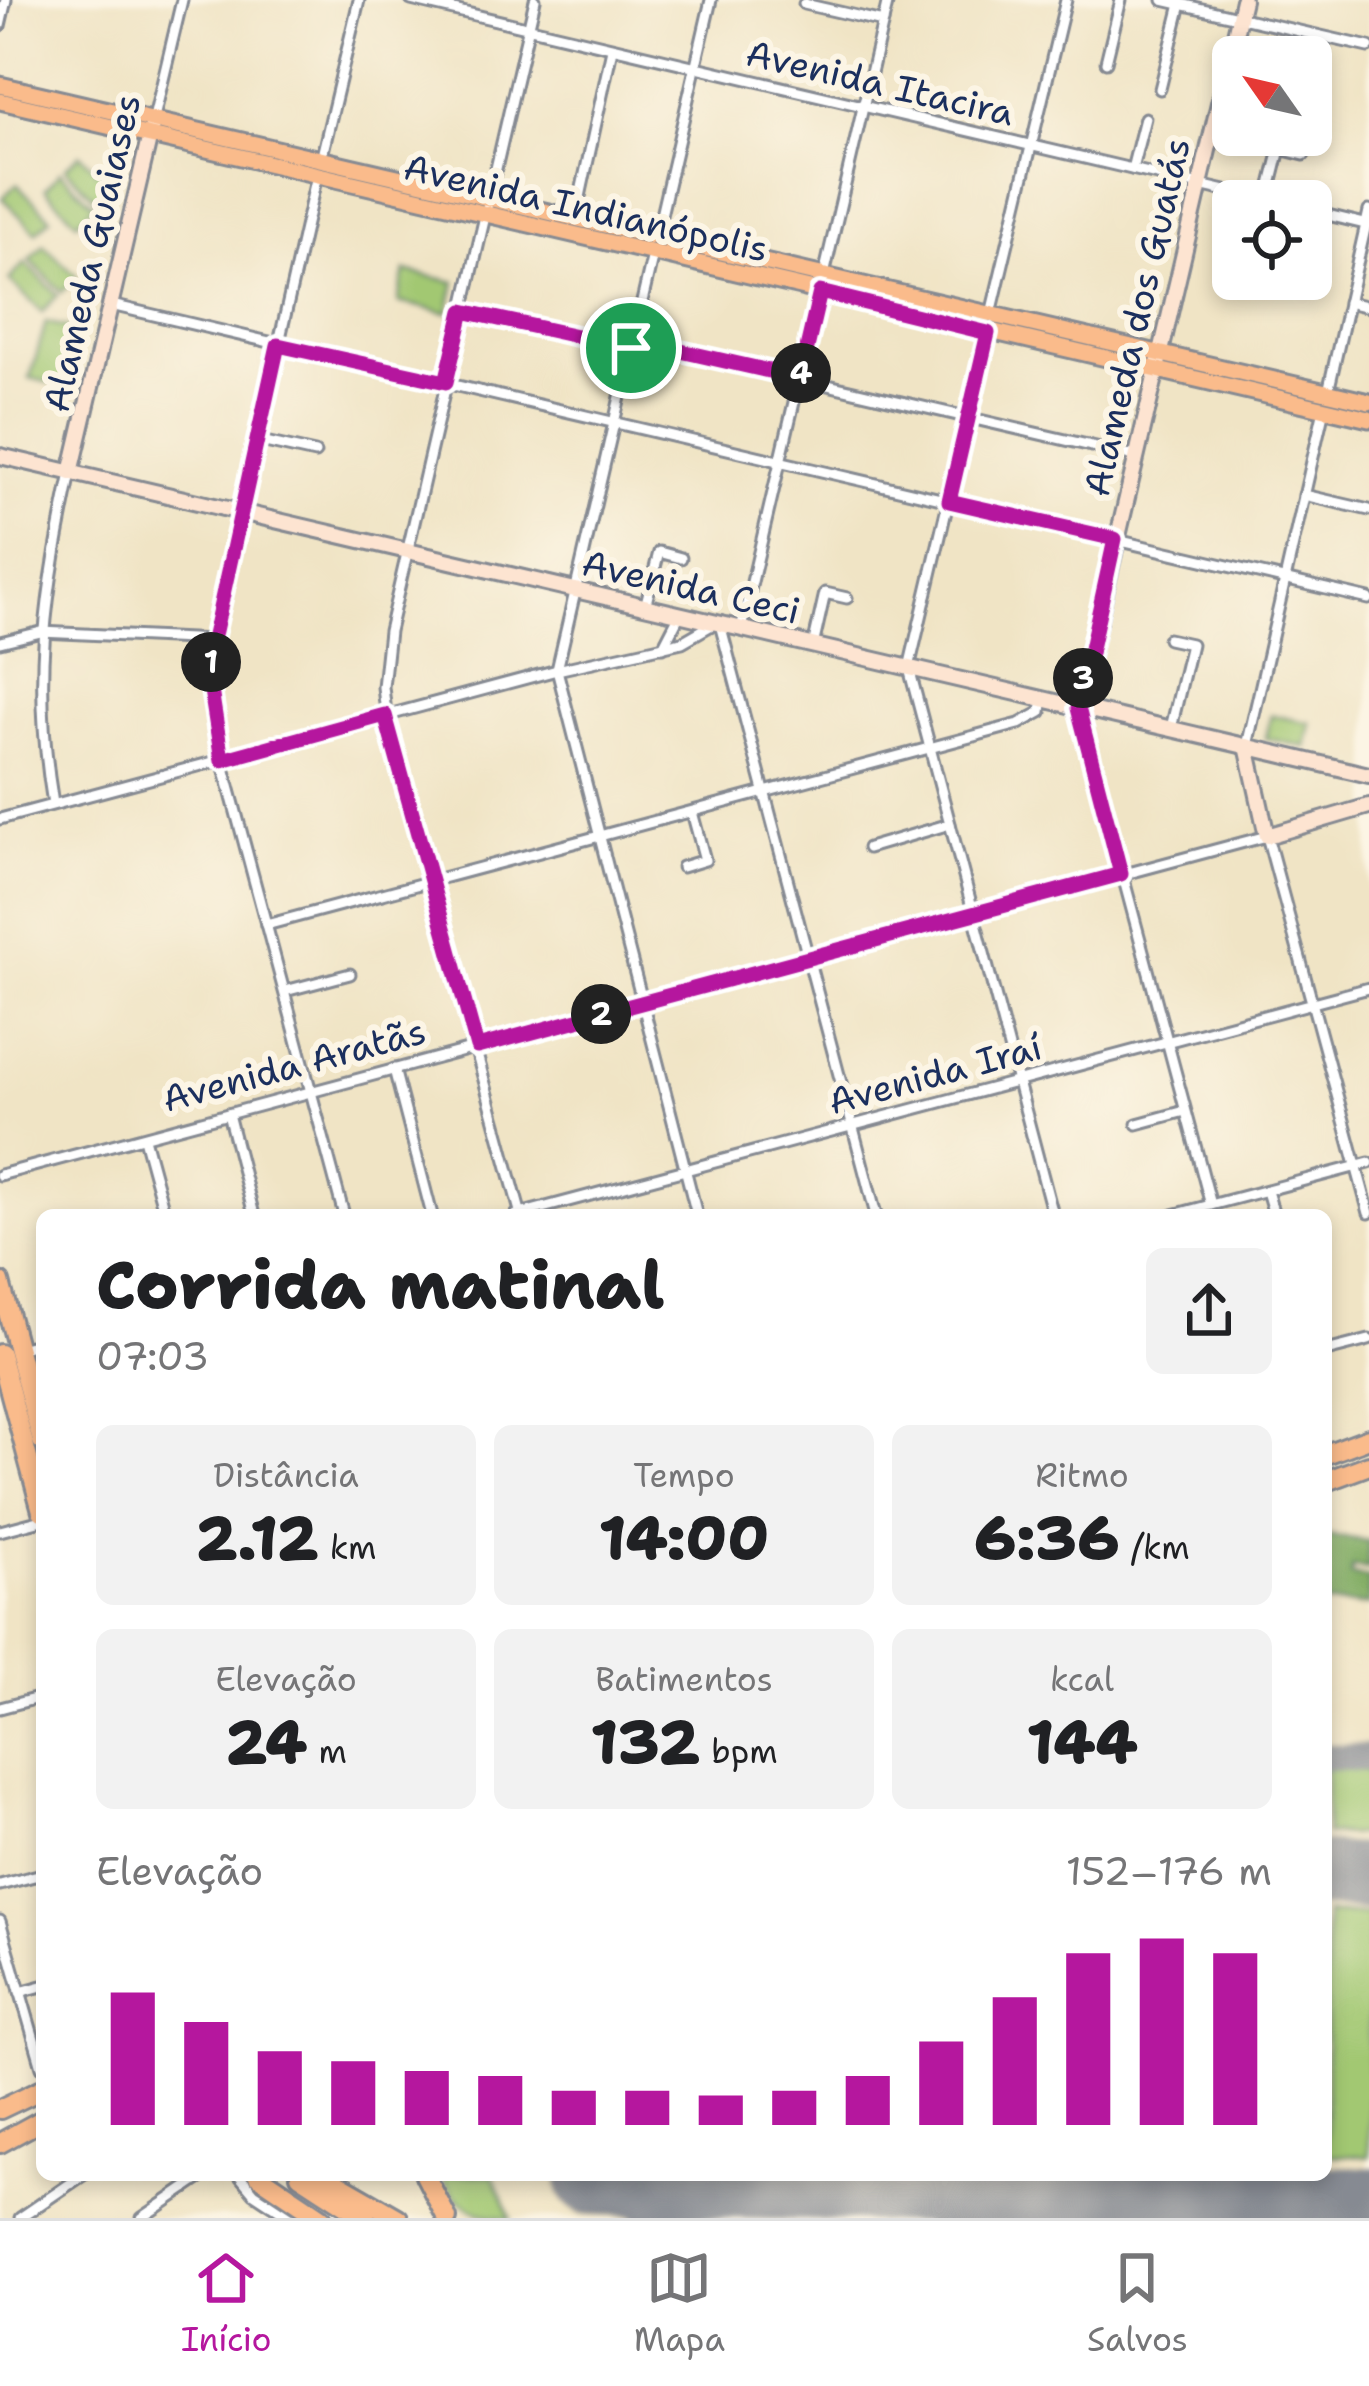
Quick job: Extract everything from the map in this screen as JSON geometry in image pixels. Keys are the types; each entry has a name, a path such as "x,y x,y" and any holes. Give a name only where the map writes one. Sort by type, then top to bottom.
{"highway":[{"path":"0,1282 36,1486"},
{"path":"9,1352 36,1425"},
{"path":"1332,1452 1369,1438"},
{"path":"1332,1478 1368,1467"},
{"path":"0,2109 36,2092"},
{"path":"0,2143 36,2123"},
{"path":"266,2181 322,2218"},
{"path":"311,2181 365,2212 398,2218"},
{"path":"330,2181 365,2212"},
{"path":"430,2181 447,2218"}],"main road":[{"name":"Avenida Indianópolis","path":"0,85 151,128 654,246 820,292 1156,372 1326,400 1369,401"},
{"name":"Avenida Indianópolis","path":"0,101 151,128"},
{"name":"Avenida Indianópolis","path":"486,207 574,220 654,246 824,274 1160,353 1326,400 1369,419"}],"street":[{"path":"0,26 6,0"},
{"name":"Alameda Guaiases","path":"53,804 40,697 41,632 71,473 182,0"},
{"path":"342,1209 222,760 211,690 213,640 238,512 359,0"},
{"name":"Avenida Itacira","path":"411,0 1212,187"},
{"path":"518,1209 385,715 386,648 406,551 535,0"},
{"path":"696,1209 556,670 711,0"},
{"path":"741,629 888,0"},
{"path":"991,314 1066,0"},
{"path":"1106,62 1121,0"},
{"path":"1162,0 1369,47"},
{"name":"Alameda dos Guatás","path":"1237,36 1244,0"},
{"path":"804,4 884,22"},
{"path":"1160,89 1181,4"},
{"path":"574,220 612,49"},
{"path":"1132,169 1145,118"},
{"name":"Alameda dos Guatás","path":"1211,1205 1078,708 1212,140"},
{"path":"1369,211 1247,746 1369,1213"},
{"path":"1332,216 1367,225"},
{"path":"1348,302 1369,307"},
{"path":"111,305 1369,599"},
{"path":"463,311 800,378 1136,456"},
{"path":"988,333 908,668 1051,1209"},
{"path":"256,440 315,453"},
{"name":"Avenida Ceci","path":"0,457 1369,775"},
{"path":"1304,495 1369,510"},
{"path":"645,607 658,553 681,558"},
{"path":"813,646 825,593 847,598"},
{"path":"663,646 679,616"},
{"path":"0,818 556,670 694,638 718,624 874,1209"},
{"path":"0,642 41,632 213,640"},
{"path":"1168,639 1191,644 1171,728"},
{"path":"266,925 930,749 1036,716 1043,697"},
{"name":"Avenida Aratãs","path":"0,1175 1369,806"},
{"path":"682,867 705,860 692,812"},
{"path":"868,848 950,824"},
{"path":"285,991 350,974"},
{"name":"Avenida Iraí","path":"541,1209 1369,988"},
{"path":"394,1069 430,1209"},
{"path":"1137,1124 1185,1111"},
{"path":"228,1114 252,1209"},
{"path":"144,1138 163,1209"},
{"path":"1196,1209 1369,1163"},
{"path":"1267,1191 1272,1209"},
{"path":"1332,1349 1369,1340"},
{"path":"0,1531 36,1518"},
{"path":"0,1708 36,1699"},
{"path":"0,1885 36,1876"},
{"path":"0,1921 36,2047"},
{"path":"0,1972 13,1969"},
{"path":"20,1992 36,1988"},
{"path":"20,2218 70,2181"},
{"path":"142,2218 196,2181"},
{"path":"244,2181 292,2218"},
{"path":"430,2181 438,2197 462,2218"}],"green space":[{"path":"80,154 113,187 98,201 65,168"},
{"path":"60,172 94,205 77,222 45,189"},
{"path":"17,184 51,218 36,232 2,198"},
{"path":"44,245 77,277 62,292 30,260"},
{"path":"25,263 58,295 42,312 9,280"},
{"path":"405,271 455,282 448,313 398,302"},
{"path":"46,322 80,331 65,387 30,378"},
{"path":"1271,715 1311,723 1306,747 1265,738"},
{"path":"1332,1536 1369,1541 1369,1569 1352,1567 1351,1575 1369,1578 1369,1605 1332,1604"},
{"path":"1332,1767 1369,1771 1369,1835 1332,1834"},
{"path":"1332,1914 1369,1914 1369,2156 1332,2155"},
{"path":"445,2181 496,2181 511,2218 469,2208"}],"taxiway":[{"path":"1332,1757 1369,1758"},
{"path":"647,2181 647,2218"},
{"path":"948,2218 949,2181"},
{"path":"669,2218 689,2196 717,2183"},
{"path":"888,2188 916,2199 937,2218"},
{"path":"962,2218 988,2197 1015,2191"}],"runway":[{"path":"1332,1875 1369,1877"},
{"path":"590,2182 1369,2200"}],"route":[{"path":"820,292 988,333 949,501 1115,539 1078,708 1121,874 477,1047 385,715 222,760 212,708 212,655 238,512 278,345 446,382 463,311 631,348 632,340 800,378 820,292"}]}
